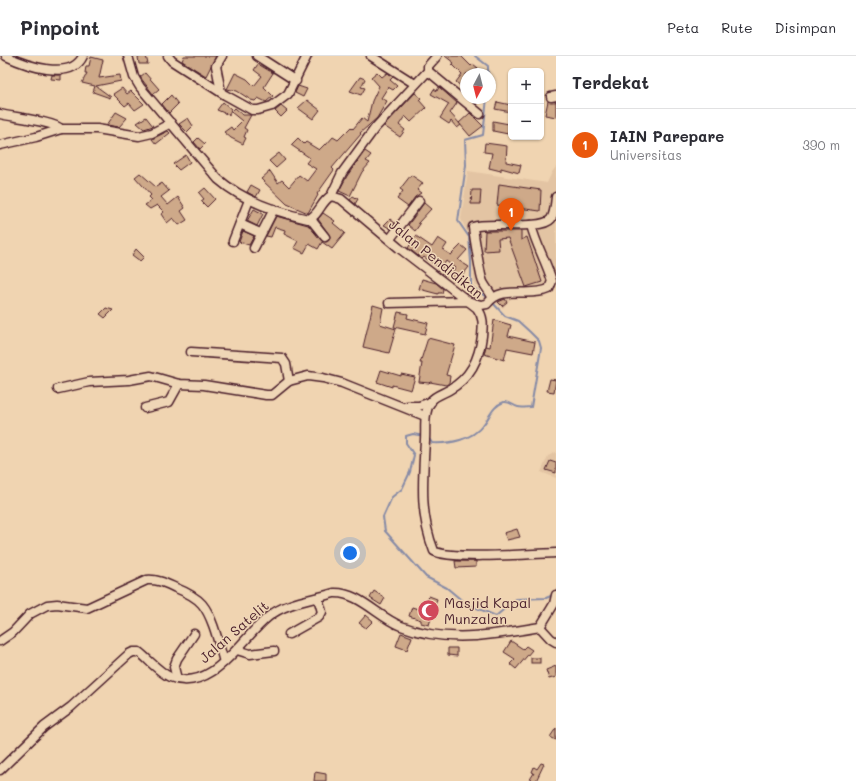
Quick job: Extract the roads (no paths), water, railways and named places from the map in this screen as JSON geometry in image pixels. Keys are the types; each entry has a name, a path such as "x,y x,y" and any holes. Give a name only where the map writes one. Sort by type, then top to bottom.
{"street":[{"path":"6,56 31,65 62,70 75,66 83,56"},
{"path":"128,56 134,77 140,87 218,179 234,192 249,200 274,209 306,218 312,218"},
{"path":"168,56 172,61 252,110 272,106 285,98 296,80 307,56"},
{"path":"221,92 216,66 222,56"},
{"path":"257,56 296,80"},
{"path":"371,56 415,84"},
{"path":"312,218 326,199 331,196 342,173 370,134 428,71 428,66 437,56"},
{"path":"428,71 480,114"},
{"path":"0,114 33,122 47,122 60,128"},
{"path":"0,145 36,137 60,128 97,128 139,136 152,133 171,123"},
{"name":"Jalan Pendidikan","path":"331,196 340,199 477,308 483,318 480,352 476,362 464,379 431,402"},
{"path":"490,300 490,290 482,281 478,253 473,237 474,227 546,222 554,218 556,198"},
{"path":"233,241 249,200"},
{"path":"390,239 419,202"},
{"path":"254,248 260,233 274,209"},
{"path":"312,218 313,222 325,236"},
{"path":"240,224 260,233"},
{"path":"389,303 467,301 481,305 490,300 516,291 541,293 549,289 552,281 545,259 535,241 531,224"},
{"path":"190,352 282,358 286,364 289,381"},
{"path":"58,389 89,382 129,380 151,376 179,384 204,385 266,395 272,394 289,381 308,376 323,378 404,406 425,416"},
{"path":"145,408 169,402 179,384"},
{"path":"404,406 419,406 431,402"},
{"path":"431,402 425,416 426,432 422,492 428,536 434,551 441,554 480,555 556,553"},
{"path":"0,641 13,632 30,614 46,605 57,604 82,609 87,608 147,580 153,580 163,582 190,594 202,605 211,622 224,662"},
{"name":"Jalan Satelit","path":"0,770 44,726 87,693 129,654 139,652 169,677 187,681 199,679 224,662 237,650 255,628 278,610 334,593 349,595 386,619 401,626 433,635 480,637 540,627"},
{"path":"556,595 554,604 540,627 551,640 556,642"},
{"path":"289,634 319,617 322,612 318,598"},
{"path":"177,679 174,667 177,659 194,634"},
{"path":"237,650 250,654 274,651"}],"waterway":[{"path":"475,56 488,66 488,68"},
{"path":"486,104 483,135 465,140 466,165 458,221 469,237 471,286 489,299"},
{"path":"428,437 432,443 446,443 467,438 478,430 497,406 504,402 520,407 531,407 541,348 539,341 518,321 505,316 492,302"},
{"path":"424,436 413,434 406,436 406,443 414,455 410,472 402,489 392,497 383,517 385,531 426,577 447,588 465,603 496,616 516,599 546,598 553,595"}],"place":[{"name":"IAIN Parepare","path":"511,231"},
{"name":"Masjid Kapal Munzalan","path":"429,611"}]}
